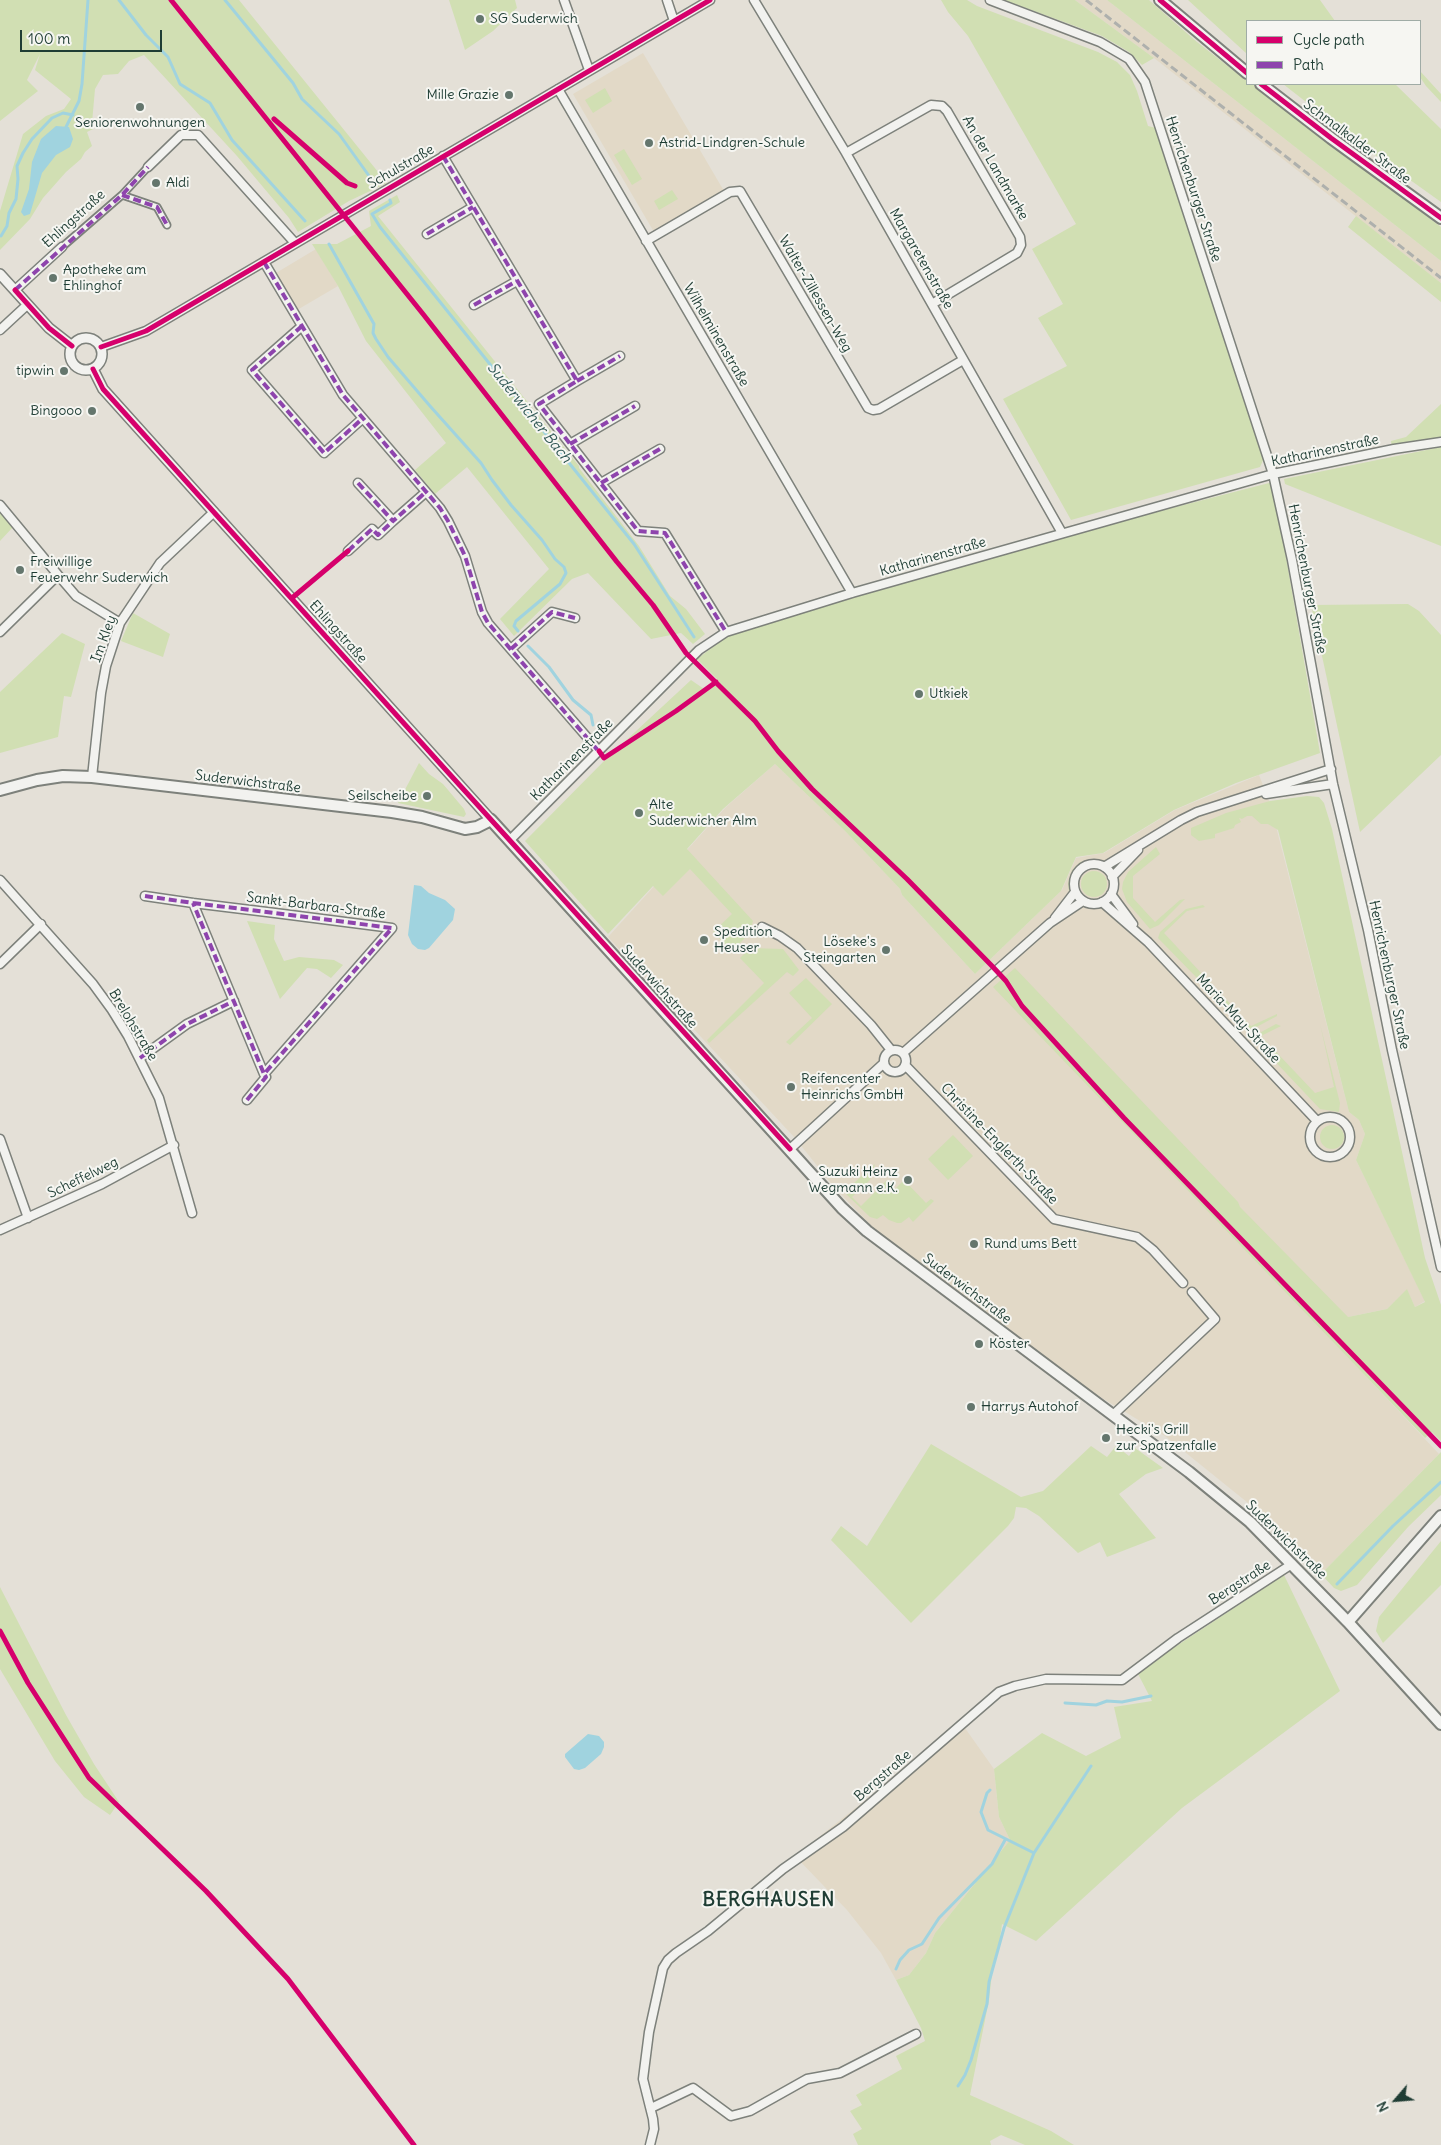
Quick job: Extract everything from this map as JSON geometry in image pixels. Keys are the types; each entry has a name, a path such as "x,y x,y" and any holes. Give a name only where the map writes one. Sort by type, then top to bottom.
{"main road":[{"path":"1160,0 1246,72"},
{"name":"Schmalkalder Straße","path":"1262,85 1441,218"},
{"name":"Suderwichstraße","path":"0,790 37,780 63,776 92,777 392,812 465,829 477,828 491,820"},
{"name":"Ehlingstraße","path":"491,820 510,840"},
{"name":"Suderwichstraße","path":"510,840 842,1208 867,1231 1113,1415 1250,1522 1348,1622 1441,1724"},
{"path":"1348,1622 1441,1516"}],"street":[{"path":"564,0 589,70"},
{"path":"667,0 674,20"},
{"name":"Schulstraße","path":"101,347 146,330 710,0"},
{"name":"Margaretenstraße","path":"754,0 846,153 1062,533"},
{"name":"Henrichenburger Straße","path":"990,0 1100,42 1129,59 1145,82 1273,474 1292,560 1333,784 1368,930 1392,1050 1441,1267"},
{"name":"Wilhelminenstraße","path":"558,89 852,593"},
{"name":"An der Landmarke","path":"846,153 931,105 942,106 947,111 1020,237 1022,245 1018,253 932,304"},
{"path":"148,167 181,135 198,135 295,243"},
{"path":"443,156 577,381"},
{"name":"Ehlingstraße","path":"15,290 122,195 148,167"},
{"name":"Walter-Zillessen-Weg","path":"646,241 730,192 740,192 745,197 868,408 879,409 963,360"},
{"path":"122,195 157,207 168,226"},
{"path":"427,234 473,206"},
{"path":"264,262 343,395 426,492 448,521 459,542 472,576 482,612 488,623 599,751"},
{"path":"0,274 49,328 72,346"},
{"path":"474,305 517,281"},
{"path":"0,330 27,305"},
{"path":"302,326 252,370 324,453 362,419"},
{"path":"90,338 101,347 102,356 99,363 93,369 81,369 72,362 70,357 72,346 80,339 90,338"},
{"path":"620,356 539,404 638,532 665,533 726,632"},
{"name":"Ehlingstraße","path":"93,369 103,389 491,820"},
{"path":"570,444 635,406"},
{"name":"Katharinenstraße","path":"510,840 699,650 726,632 852,593 1273,474 1394,449 1441,442"},
{"path":"601,483 660,449"},
{"path":"358,483 392,521"},
{"path":"348,550 372,529 378,535 426,492"},
{"path":"0,505 76,596 120,623"},
{"name":"Im Kley","path":"92,777 101,693 106,666 120,623 160,563 214,512"},
{"path":"0,632 58,576"},
{"path":"511,649 552,612 575,618"},
{"path":"1104,867 1197,812 1331,769"},
{"path":"1244,797 1333,784"},
{"path":"1112,877 1152,837"},
{"path":"1050,923 1075,892 1075,877 1079,871 1093,864 1104,867 1112,877 1113,889 1111,894 1102,902 1090,904 1083,901 1075,892"},
{"name":"Brelohstraße","path":"0,880 41,924 98,991 112,1010 140,1058 159,1098 192,1213"},
{"name":"Maria-May-Straße","path":"1111,894 1140,934"},
{"name":"Sankt-Barbara-Straße","path":"145,896 392,928 264,1074 266,1077 247,1100"},
{"path":"903,1053 1050,923 1083,901"},
{"name":"Maria-May-Straße","path":"1102,902 1140,934 1317,1121"},
{"path":"193,903 264,1074"},
{"path":"0,964 41,924"},
{"path":"762,927 780,936 797,948 871,1025 891,1050"},
{"path":"140,1058 187,1024 234,1001"},
{"path":"790,1150 884,1063 885,1057 891,1050 898,1050 903,1053 906,1059 905,1065 901,1070 894,1072 888,1069 884,1063"},
{"name":"Christine-Englerth-Straße","path":"905,1065 1054,1219 1137,1237 1153,1250 1183,1283"},
{"path":"1330,1116 1343,1121 1348,1126 1351,1140 1344,1152 1332,1157 1326,1157 1313,1148 1310,1134 1317,1121 1330,1116"},
{"path":"0,1139 28,1218"},
{"name":"Scheffelweg","path":"0,1230 102,1184 174,1145"},
{"path":"1113,1415 1215,1319 1192,1292"},
{"name":"Bergstraße","path":"650,2145 654,2129 651,2108 643,2079 649,2032 663,1968 668,1960 708,1932 790,1864 843,1827 999,1692 1015,1686 1046,1679 1122,1680 1178,1638 1292,1564"},
{"path":"651,2108 693,2088 731,2116 750,2110 807,2079 840,2073 916,2034"}],"shaded area":[{"path":"1075,0 1107,0 1441,261 1441,283 1154,58"},
{"name":"Astrid-Lindgren-Schule","path":"643,53 724,191 654,232 573,94"},
{"path":"316,249 338,286 297,310 276,273"},
{"path":"775,764 845,831 900,889 902,895 975,974 1062,890 1076,858 1104,853 1175,810 1259,775 1270,803 1349,1112 1359,1120 1365,1134 1356,1160 1425,1301 1415,1307 1407,1290 1387,1309 1348,1317 1329,1337 1439,1454 1321,1574 1258,1511 1165,1436 1057,1371 880,1235 834,1187 795,1138 608,937 726,807"},
{"path":"960,1721 994,1769 999,1817 1010,1840 935,1933 926,1953 909,1975 896,1980 881,1953 847,1910 795,1856 954,1730"}],"green space":[{"path":"0,0 239,0 387,183 349,201 298,232 289,218 237,156 144,55 129,61 118,74 103,75 95,89 93,129 87,132 92,146 43,198 30,219 0,250 0,211 23,134 46,116 64,109 71,99 35,70 40,54 27,80 38,91 0,121"},
{"name":"SG Suderwich","path":"449,0 515,0 517,8 493,31 465,50"},
{"path":"941,0 967,0 977,6 1098,52 1117,62 1130,75 1148,126 1156,128 1264,458 1260,467 1071,520 1003,399 1067,366 1038,318 1063,304 1032,249 1076,224 968,36 948,12"},
{"path":"1004,0 1075,0 1154,58 1142,65 1129,52 1102,36"},
{"path":"1107,0 1149,0 1197,42 1246,80 1246,85 1253,85 1441,227 1441,261"},
{"path":"1188,0 1320,0 1334,20 1246,20 1246,53"},
{"path":"1421,72 1441,94 1441,102 1421,78"},
{"path":"1284,85 1396,85 1441,129 1441,202 1364,147"},
{"path":"605,88 612,101 593,113 585,100"},
{"path":"624,149 642,179 632,185 614,155"},
{"path":"672,190 678,199 659,210 654,201"},
{"path":"397,195 400,202 378,216 579,466 639,546 670,596 686,609 705,634 693,644 681,633 651,639 588,573 572,579 514,636 500,619 549,569 467,467 435,494 415,470 446,443 366,341 338,286 312,244 337,244 371,226 369,211"},
{"path":"1356,216 1441,283 1441,302 1348,227"},
{"path":"1441,404 1441,440 1392,448 1391,441 1406,437"},
{"path":"1441,447 1441,546 1285,484 1284,479"},
{"path":"1273,482 1320,753 1236,783 1174,810 1103,853 1076,857 1061,891 975,974 902,895 900,889 845,831 775,764 723,809 687,849 753,921 749,934 733,950 729,949 713,932 732,914 690,869 663,896 653,886 608,934 525,841 607,758 691,680 707,691 717,679 697,659 730,634 1063,536"},
{"path":"0,511 13,527 0,541"},
{"path":"1408,604 1419,611 1441,635 1441,755 1360,832 1311,605"},
{"path":"133,613 170,634 163,657 121,641"},
{"path":"62,633 85,644 71,697 64,696 58,737 0,753 0,692"},
{"path":"419,763 429,774 443,784 464,809 466,814 464,817 398,803"},
{"path":"1307,796 1319,797 1324,803 1332,829 1425,1258 1441,1305 1441,1441 1432,1432 1425,1438 993,987 1015,968 1238,1202 1240,1207 1348,1317 1387,1309 1407,1289 1415,1307 1425,1302 1356,1160 1365,1134 1359,1120 1349,1112 1278,830 1268,824 1261,824 1252,816 1247,816 1242,819 1239,818 1241,822 1235,825 1234,828 1215,834 1215,838 1199,841 1191,835 1191,828 1226,813 1270,801"},
{"path":"1156,847 1160,854 1133,876 1133,898 1155,922 1180,900 1185,899 1159,925 1150,929 1127,902 1122,889 1128,872"},
{"path":"1091,859 1105,861 1090,861 1076,869 1069,893 1068,883 1072,870 1080,862"},
{"path":"1094,871 1103,875 1107,884 1103,893 1094,897 1085,893 1081,884 1085,875"},
{"path":"1203,905 1205,907 1187,911 1164,933 1204,976 1198,979 1158,938 1160,932 1186,909"},
{"path":"247,921 275,925 274,939 284,961 299,957 334,960 343,965 331,978 317,969 307,968 280,999"},
{"path":"750,948 783,949 799,970 793,976 787,972 709,1043 707,1040 764,983 740,958"},
{"path":"806,978 832,1004 790,1045 786,1042 812,1018 789,993"},
{"path":"1209,981 1251,1026 1277,1014 1277,1016 1247,1032 1203,984"},
{"path":"1276,1024 1281,1026 1261,1036 1315,1093 1334,1087 1320,1024 1340,1103 1339,1112 1320,1109 1252,1037"},
{"path":"1327,1125 1337,1125 1344,1132 1344,1142 1337,1149 1327,1149 1320,1142 1320,1132"},
{"path":"953,1135 973,1156 948,1180 928,1159"},
{"path":"875,1164 870,1180 852,1197 861,1206 887,1180 895,1189 904,1180 926,1203 931,1199 934,1201 913,1222 909,1217 901,1223 897,1223 883,1215 877,1219 870,1217 844,1192"},
{"path":"931,1444 1021,1497 1043,1491 1091,1446 1107,1457 1116,1446 1129,1456 1135,1448 1163,1468 1146,1474 1119,1494 1156,1538 1107,1557 1100,1542 1078,1553 1039,1516 1026,1508 1016,1507 1014,1518 1008,1526 911,1623 831,1540 841,1526 867,1546"},
{"path":"1441,1452 1441,1495 1408,1527 1357,1585 1341,1591 1334,1588 1321,1574"},
{"path":"1441,1541 1441,1585 1383,1643 1376,1631 1379,1617"},
{"path":"1284,1575 1340,1691 1182,1808 1036,1941 1002,1924 970,2095 1051,2131 1074,2145 1025,2145 1001,2135 990,2141 991,2145 858,2145 853,2134 862,2129 850,2111 862,2105 856,2095 902,2069 896,2056 925,2041 921,2028 896,1980 909,1975 926,1953 935,1933 1010,1840 999,1817 994,1769 1042,1733 1086,1756 1121,1738 1114,1707 1152,1701 1137,1672"},
{"path":"0,1587 66,1715 94,1764 119,1802 110,1815 84,1797 55,1761 0,1669"}],"water":[{"path":"56,126 69,127 73,139 70,147 56,155 42,173 30,214 24,216 21,212 29,189 32,162 41,139"},
{"path":"414,885 421,886 429,893 445,900 455,909 453,920 429,948 425,950 418,949 412,944 408,935"},
{"path":"588,1734 599,1736 604,1742 604,1747 601,1754 585,1768 574,1769 565,1757 565,1754"}],"waterway":[{"path":"66,127 79,101 82,84 88,0"},
{"name":"Suderwicher Bach","path":"119,0 146,35 168,57 180,84 210,103 232,140 305,221"},
{"name":"Suderwicher Bach","path":"225,0 293,83 302,99 339,134 372,180"},
{"path":"1,236 7,226 9,213 16,199 17,166 23,153 32,139 52,118 63,113 73,115"},
{"name":"Suderwicher Bach","path":"390,200 391,203 372,214 380,227 634,544 694,637"},
{"name":"Suderwicher Bach","path":"329,244 374,324 373,333 388,357 481,463 511,505 542,540 555,559 564,567 566,573 560,584 516,621 514,626 518,631"},
{"name":"Suderwicher Bach","path":"528,646 549,667 573,700 591,715 593,725"},
{"path":"1337,1584 1393,1526 1441,1482"},
{"path":"1065,1703 1096,1705 1107,1701 1122,1702 1151,1696"},
{"path":"958,2086 971,2060 987,2004 989,1982 1004,1928 1034,1853 1091,1766"},
{"path":"990,1790 987,1793 981,1812 988,1830 1034,1853"},
{"path":"896,1969 900,1960 909,1950 922,1944 939,1918 992,1864 1005,1840"}],"railway":[{"path":"1086,0 1441,278"}],"marked path":[{"path":"443,156 577,381 539,404 638,531 665,533 726,632"},
{"path":"15,290 122,195 148,167"},
{"path":"122,195 157,207 167,225"},
{"path":"427,234 473,207"},
{"path":"264,262 343,395 440,508 465,556 482,612 488,623 601,754"},
{"path":"474,305 517,281"},
{"path":"302,326 252,370 324,453 362,419"},
{"path":"577,381 620,356"},
{"path":"570,444 635,406"},
{"path":"601,483 660,449"},
{"path":"358,483 393,521 426,492"},
{"path":"348,551 372,529 378,535 393,521"},
{"path":"511,649 552,612 575,618"},
{"path":"145,896 193,903"},
{"path":"193,903 275,913 392,928 264,1074 193,903"},
{"path":"140,1058 187,1024 234,1001"},
{"path":"247,1100 266,1077 264,1074"}],"cycle path":[{"path":"171,0 653,605 686,653 755,721 778,751 812,789 907,879 992,966 1006,981 1022,1006 1124,1118 1441,1446"},
{"path":"101,347 146,331 710,0"},
{"path":"1160,0 1246,72"},
{"path":"1262,85 1441,218"},
{"path":"274,119 347,183 355,186"},
{"path":"15,290 49,328 72,346"},
{"path":"93,369 103,389 790,1149"},
{"path":"292,598 348,551"},
{"path":"599,751 604,758 676,711 716,682"},
{"path":"0,1631 28,1683 89,1778 206,1891 288,1979 414,2145"}],"place":[{"name":"SG Suderwich","path":"480,19"},
{"name":"Mille Grazie","path":"509,95"},
{"name":"Seniorenwohnungen","path":"140,107"},
{"name":"Astrid-Lindgren-Schule","path":"649,143"},
{"name":"Aldi","path":"156,183"},
{"name":"Apotheke am Ehlinghof","path":"53,278"},
{"name":"tipwin","path":"64,371"},
{"name":"Bingooo","path":"92,411"},
{"name":"Freiwillige Feuerwehr Suderwich","path":"20,570"},
{"name":"Utkiek","path":"919,694"},
{"name":"Seilscheibe","path":"427,796"},
{"name":"Alte Suderwicher Alm","path":"639,813"},
{"name":"Spedition Heuser","path":"704,940"},
{"name":"Löseke's Steingarten","path":"886,950"},
{"name":"Reifencenter Heinrichs GmbH","path":"791,1087"},
{"name":"Suzuki Heinz Wegmann e.K.","path":"908,1180"},
{"name":"Rund ums Bett","path":"974,1244"},
{"name":"Köster","path":"979,1344"},
{"name":"Harrys Autohof","path":"971,1407"},
{"name":"Hecki's Grill zur Spatzenfalle","path":"1106,1438"}],"district":[{"name":"BERGHAUSEN","path":"769,1901"}]}
